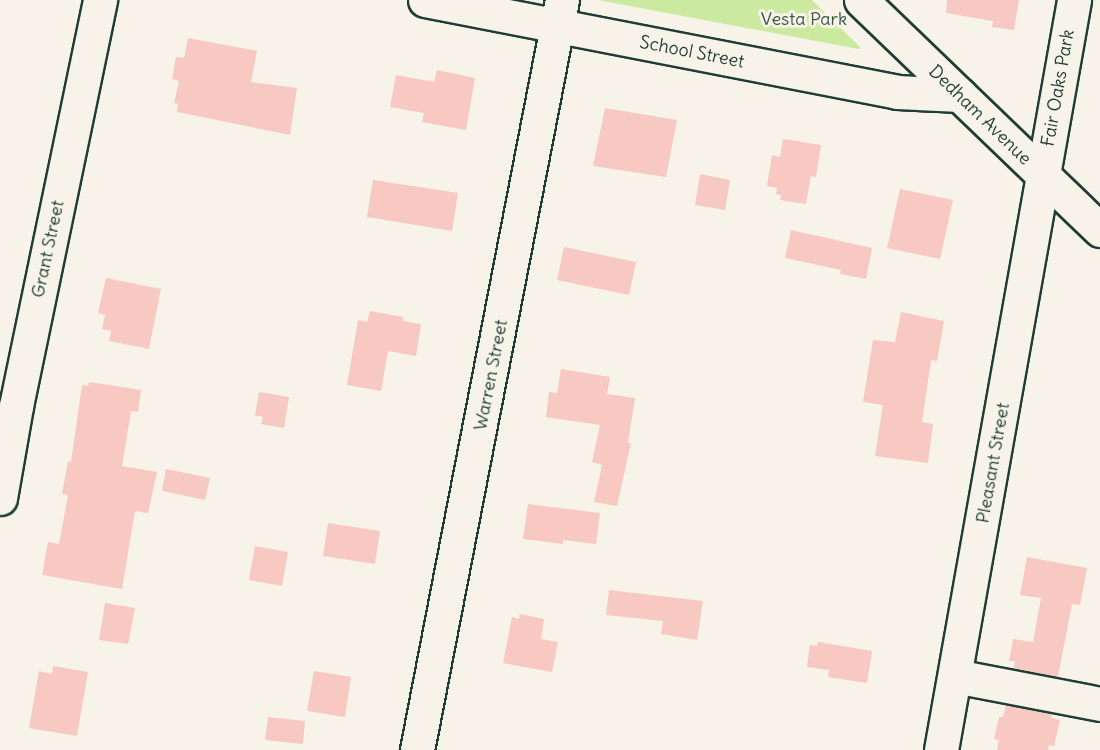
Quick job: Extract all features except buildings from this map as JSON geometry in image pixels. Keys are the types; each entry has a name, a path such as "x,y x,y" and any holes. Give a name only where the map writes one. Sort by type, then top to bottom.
{"street":[{"name":"Grant Street","path":"0,498 16,406 100,0"},
{"name":"School Street","path":"425,0 559,13 897,92 960,95"},
{"name":"Dedham Avenue","path":"861,0 1100,230"},
{"name":"Fair Oaks Park","path":"1042,176 1074,0"},
{"name":"Warren Street","path":"417,750 559,13"},
{"name":"Pleasant Street","path":"941,750 1042,176"},
{"path":"955,676 1100,704"}],"green space":[{"name":"Vesta Park","path":"598,0 812,0 860,47 859,49"}]}
